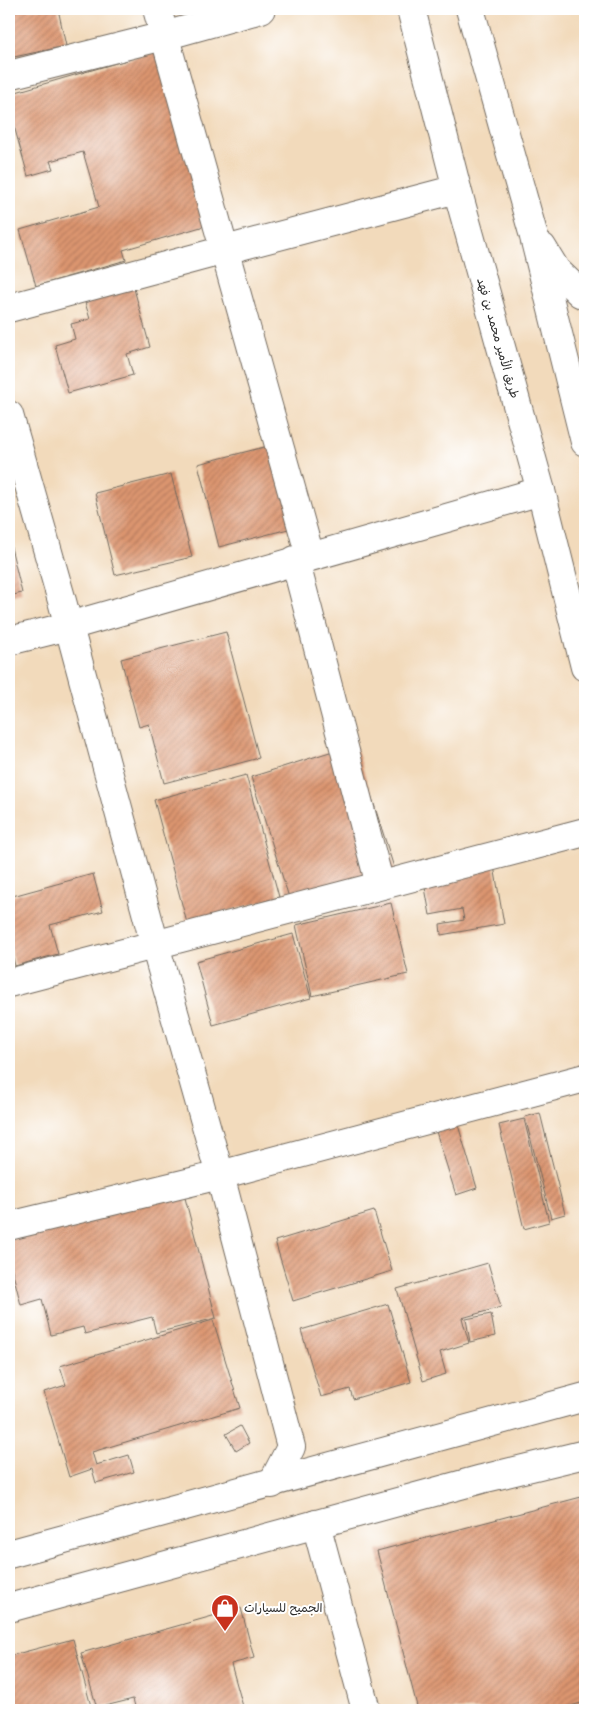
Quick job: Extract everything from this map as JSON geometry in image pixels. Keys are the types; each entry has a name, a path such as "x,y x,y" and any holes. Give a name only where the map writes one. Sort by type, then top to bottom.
{"main road":[{"path":"157,9 225,250 303,558 380,885"},
{"path":"9,75 164,36 261,9"},
{"name":"طريق الأمير محمد بن فهد","path":"411,9 457,189 541,491 585,667"},
{"path":"470,9 533,233 585,442"},
{"path":"9,308 457,189"},
{"path":"533,233 556,270 580,293 585,295"},
{"path":"9,415 220,1175 291,1447 272,1484"},
{"path":"9,641 69,626 541,491"},
{"path":"9,984 585,832"},
{"path":"9,1226 220,1175 585,1078"},
{"path":"9,1554 272,1484 585,1397"},
{"path":"9,1608 482,1479 585,1454"},
{"path":"316,1524 366,1710"}],"building":[{"path":"9,9 58,9 66,46 9,58"},
{"path":"161,50 211,224 123,250 126,260 36,286 20,230 99,207 83,152 50,161 53,169 28,176 9,108 9,94"},
{"path":"133,285 150,347 127,354 133,375 68,393 55,345 75,339 71,324 90,319 84,299"},
{"path":"276,444 296,527 219,547 198,464"},
{"path":"171,474 192,557 115,575 95,493"},
{"path":"9,539 22,593 9,596"},
{"path":"226,632 259,758 164,783 149,724 139,727 121,659"},
{"path":"355,744 396,874 292,907 251,777"},
{"path":"246,775 279,897 187,923 154,800"},
{"path":"494,866 504,924 441,935 440,924 464,920 462,909 430,915 424,882"},
{"path":"93,874 103,911 50,925 58,954 15,966 9,941 9,897"},
{"path":"391,903 408,974 312,996 296,925"},
{"path":"293,934 311,998 213,1025 196,961"},
{"path":"540,1113 565,1214 551,1218 525,1117"},
{"path":"455,1115 477,1188 456,1195 433,1122"},
{"path":"524,1119 549,1222 524,1229 499,1125"},
{"path":"184,1194 216,1318 156,1333 152,1317 85,1334 83,1327 51,1335 42,1299 21,1305 9,1258 9,1240"},
{"path":"374,1211 392,1271 293,1301 275,1241"},
{"path":"488,1263 501,1307 462,1318 469,1343 440,1352 446,1374 423,1381 397,1289"},
{"path":"388,1304 411,1382 353,1399 350,1389 321,1397 301,1330"},
{"path":"491,1314 495,1336 470,1342 466,1319"},
{"path":"213,1320 240,1408 92,1452 96,1465 129,1455 134,1472 96,1483 92,1469 69,1477 44,1392 66,1385 60,1366"},
{"path":"240,1426 249,1443 236,1451 226,1434"},
{"path":"585,1496 585,1702 555,1710 418,1710 377,1551"},
{"path":"241,1608 254,1658 231,1664 244,1710 136,1710 133,1699 97,1708 81,1653"},
{"path":"73,1639 92,1710 9,1710 9,1656"}],"place":[{"name":"الجميح للسيارات","path":"225,1632"}]}
